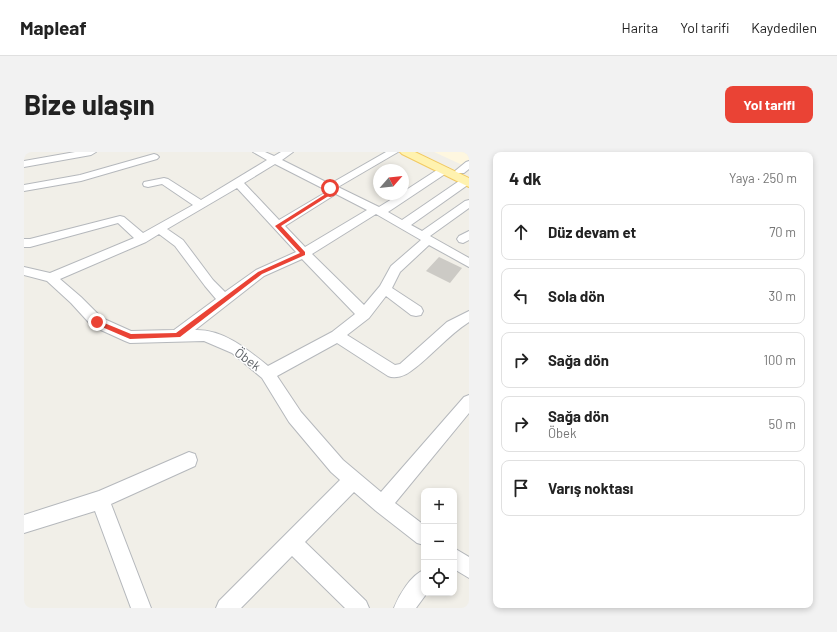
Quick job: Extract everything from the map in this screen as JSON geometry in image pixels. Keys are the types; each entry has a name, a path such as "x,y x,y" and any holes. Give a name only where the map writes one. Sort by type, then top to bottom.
{"main road":[{"path":"406,152 444,170 467,175"},
{"path":"422,152 467,175"}],"street":[{"path":"24,164 91,152"},
{"path":"133,152 139,161"},
{"path":"258,152 378,211 469,263"},
{"path":"51,278 142,239 202,205 288,152"},
{"path":"278,226 333,189 393,152"},
{"path":"24,188 81,178 154,157"},
{"path":"178,335 260,273 304,253 378,211 444,170"},
{"path":"403,225 467,175"},
{"path":"148,184 164,181 202,205"},
{"path":"238,183 364,314"},
{"path":"267,374 337,336 364,314 385,289 395,269 425,238 469,203"},
{"path":"24,242 30,243 120,219 142,239"},
{"path":"159,229 179,243 209,283 224,299"},
{"name":"Öbek","path":"24,271 51,278 76,300 97,322 130,337 205,335 237,349 267,374 295,417 337,466 382,505 421,534"},
{"path":"385,289 416,311"},
{"path":"337,336 393,372 405,368 452,326 469,316"},
{"path":"382,505 469,402"},
{"path":"24,524 100,500 189,460"},
{"path":"232,605 353,480"},
{"path":"100,500 141,608"},
{"path":"292,542 358,608"},
{"path":"457,560 469,568"},
{"path":"404,608 421,584"}],"shaded area":[{"path":"434,152 469,152 469,168"}],"building":[{"path":"439,257 462,268 450,283 426,271"}],"route":[{"path":"97,322 130,337 178,335 260,273 304,253 278,226 336,190 330,188"}]}
